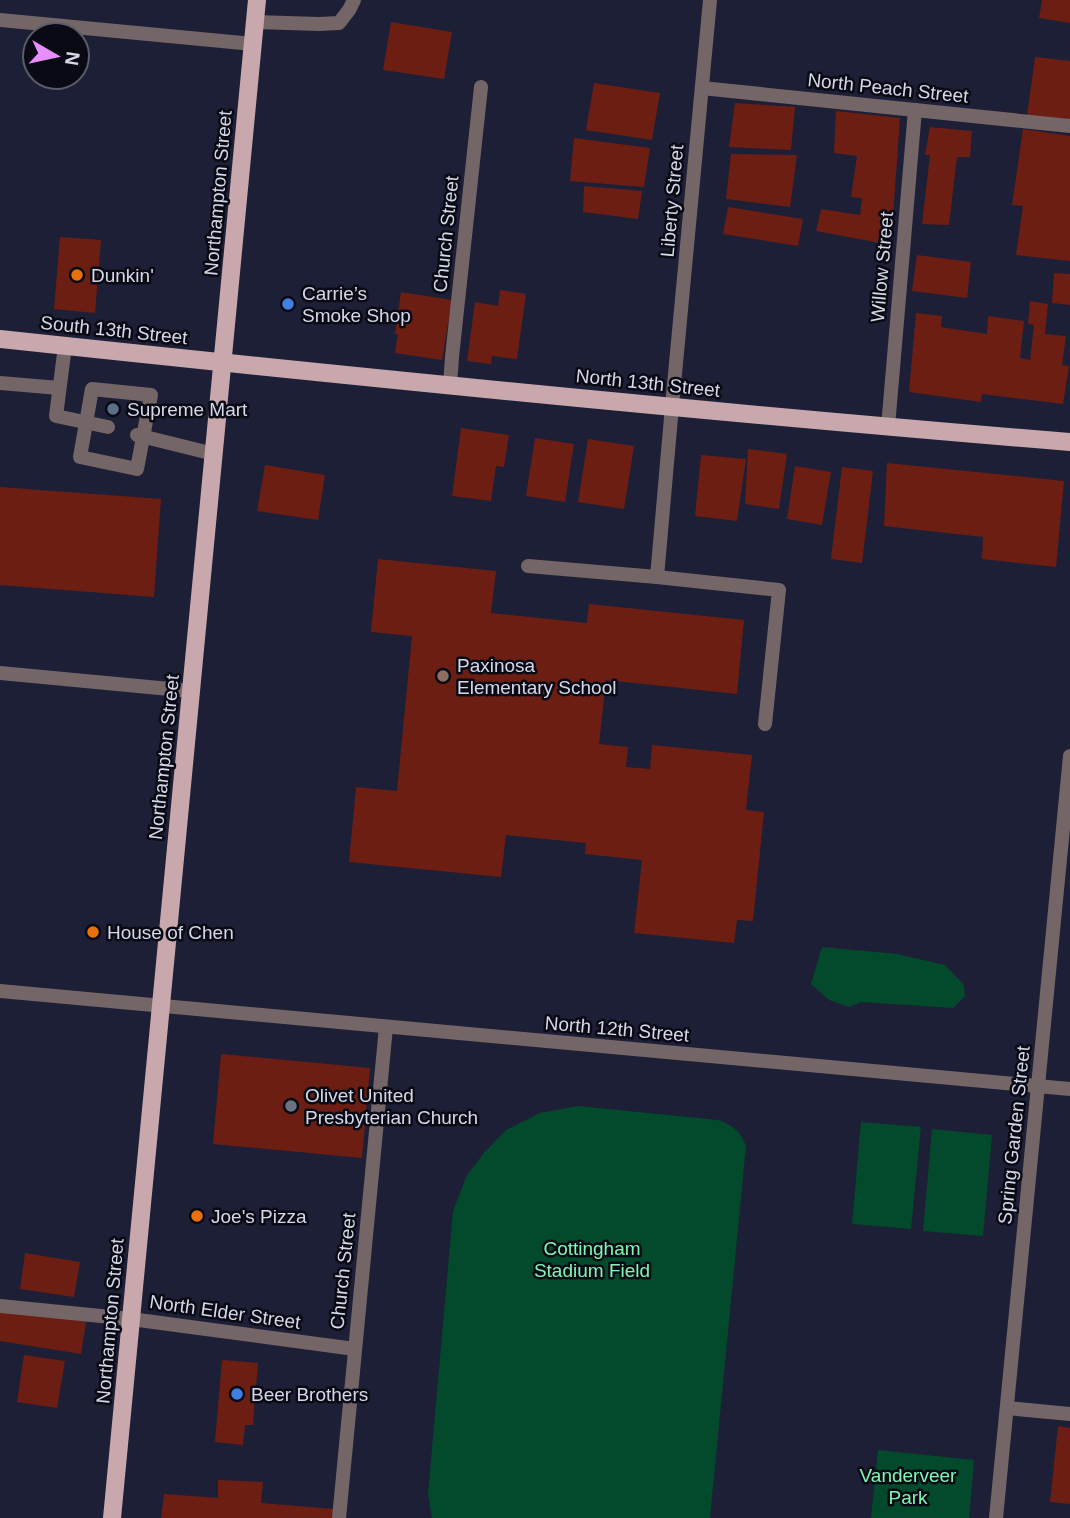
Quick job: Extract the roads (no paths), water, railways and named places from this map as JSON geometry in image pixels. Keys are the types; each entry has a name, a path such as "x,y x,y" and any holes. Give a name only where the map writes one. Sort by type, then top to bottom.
{"main road":[{"name":"Northampton Street","path":"112,1518 257,0"},
{"name":"South 13th Street","path":"0,339 223,363"},
{"name":"North 13th Street","path":"223,363 1070,442"}],"street":[{"path":"255,22 339,23 354,0"},
{"name":"Liberty Street","path":"657,577 710,0"},
{"path":"0,20 253,44"},
{"name":"Church Street","path":"450,385 481,87"},
{"name":"North Peach Street","path":"702,88 1070,126"},
{"name":"Willow Street","path":"888,427 915,110"},
{"path":"65,346 56,416 108,427"},
{"path":"0,383 59,388"},
{"path":"92,389 151,395 139,436 137,469 80,457 86,421 92,389"},
{"path":"139,436 214,454"},
{"path":"527,566 779,590 765,724"},
{"path":"0,673 191,691"},
{"name":"Spring Garden Street","path":"996,1518 1070,756"},
{"name":"North 12th Street","path":"0,991 1070,1089"},
{"name":"Church Street","path":"339,1518 386,1027"},
{"name":"North Elder Street","path":"0,1306 131,1319 355,1349"},
{"path":"1007,1408 1070,1414"}],"place":[{"name":"Dunkin'","path":"77,275"},
{"name":"Carrie’s Smoke Shop","path":"288,304"},
{"name":"Supreme Mart","path":"113,409"},
{"name":"Paxinosa Elementary School","path":"443,676"},
{"name":"House of Chen","path":"93,932"},
{"name":"Olivet United Presbyterian Church","path":"291,1106"},
{"name":"Joe's Pizza","path":"197,1216"},
{"name":"Beer Brothers","path":"237,1394"}],"park label":[{"name":"Cottingham Stadium Field","path":"592,1259"},
{"name":"Vanderveer Park","path":"908,1486"}]}
